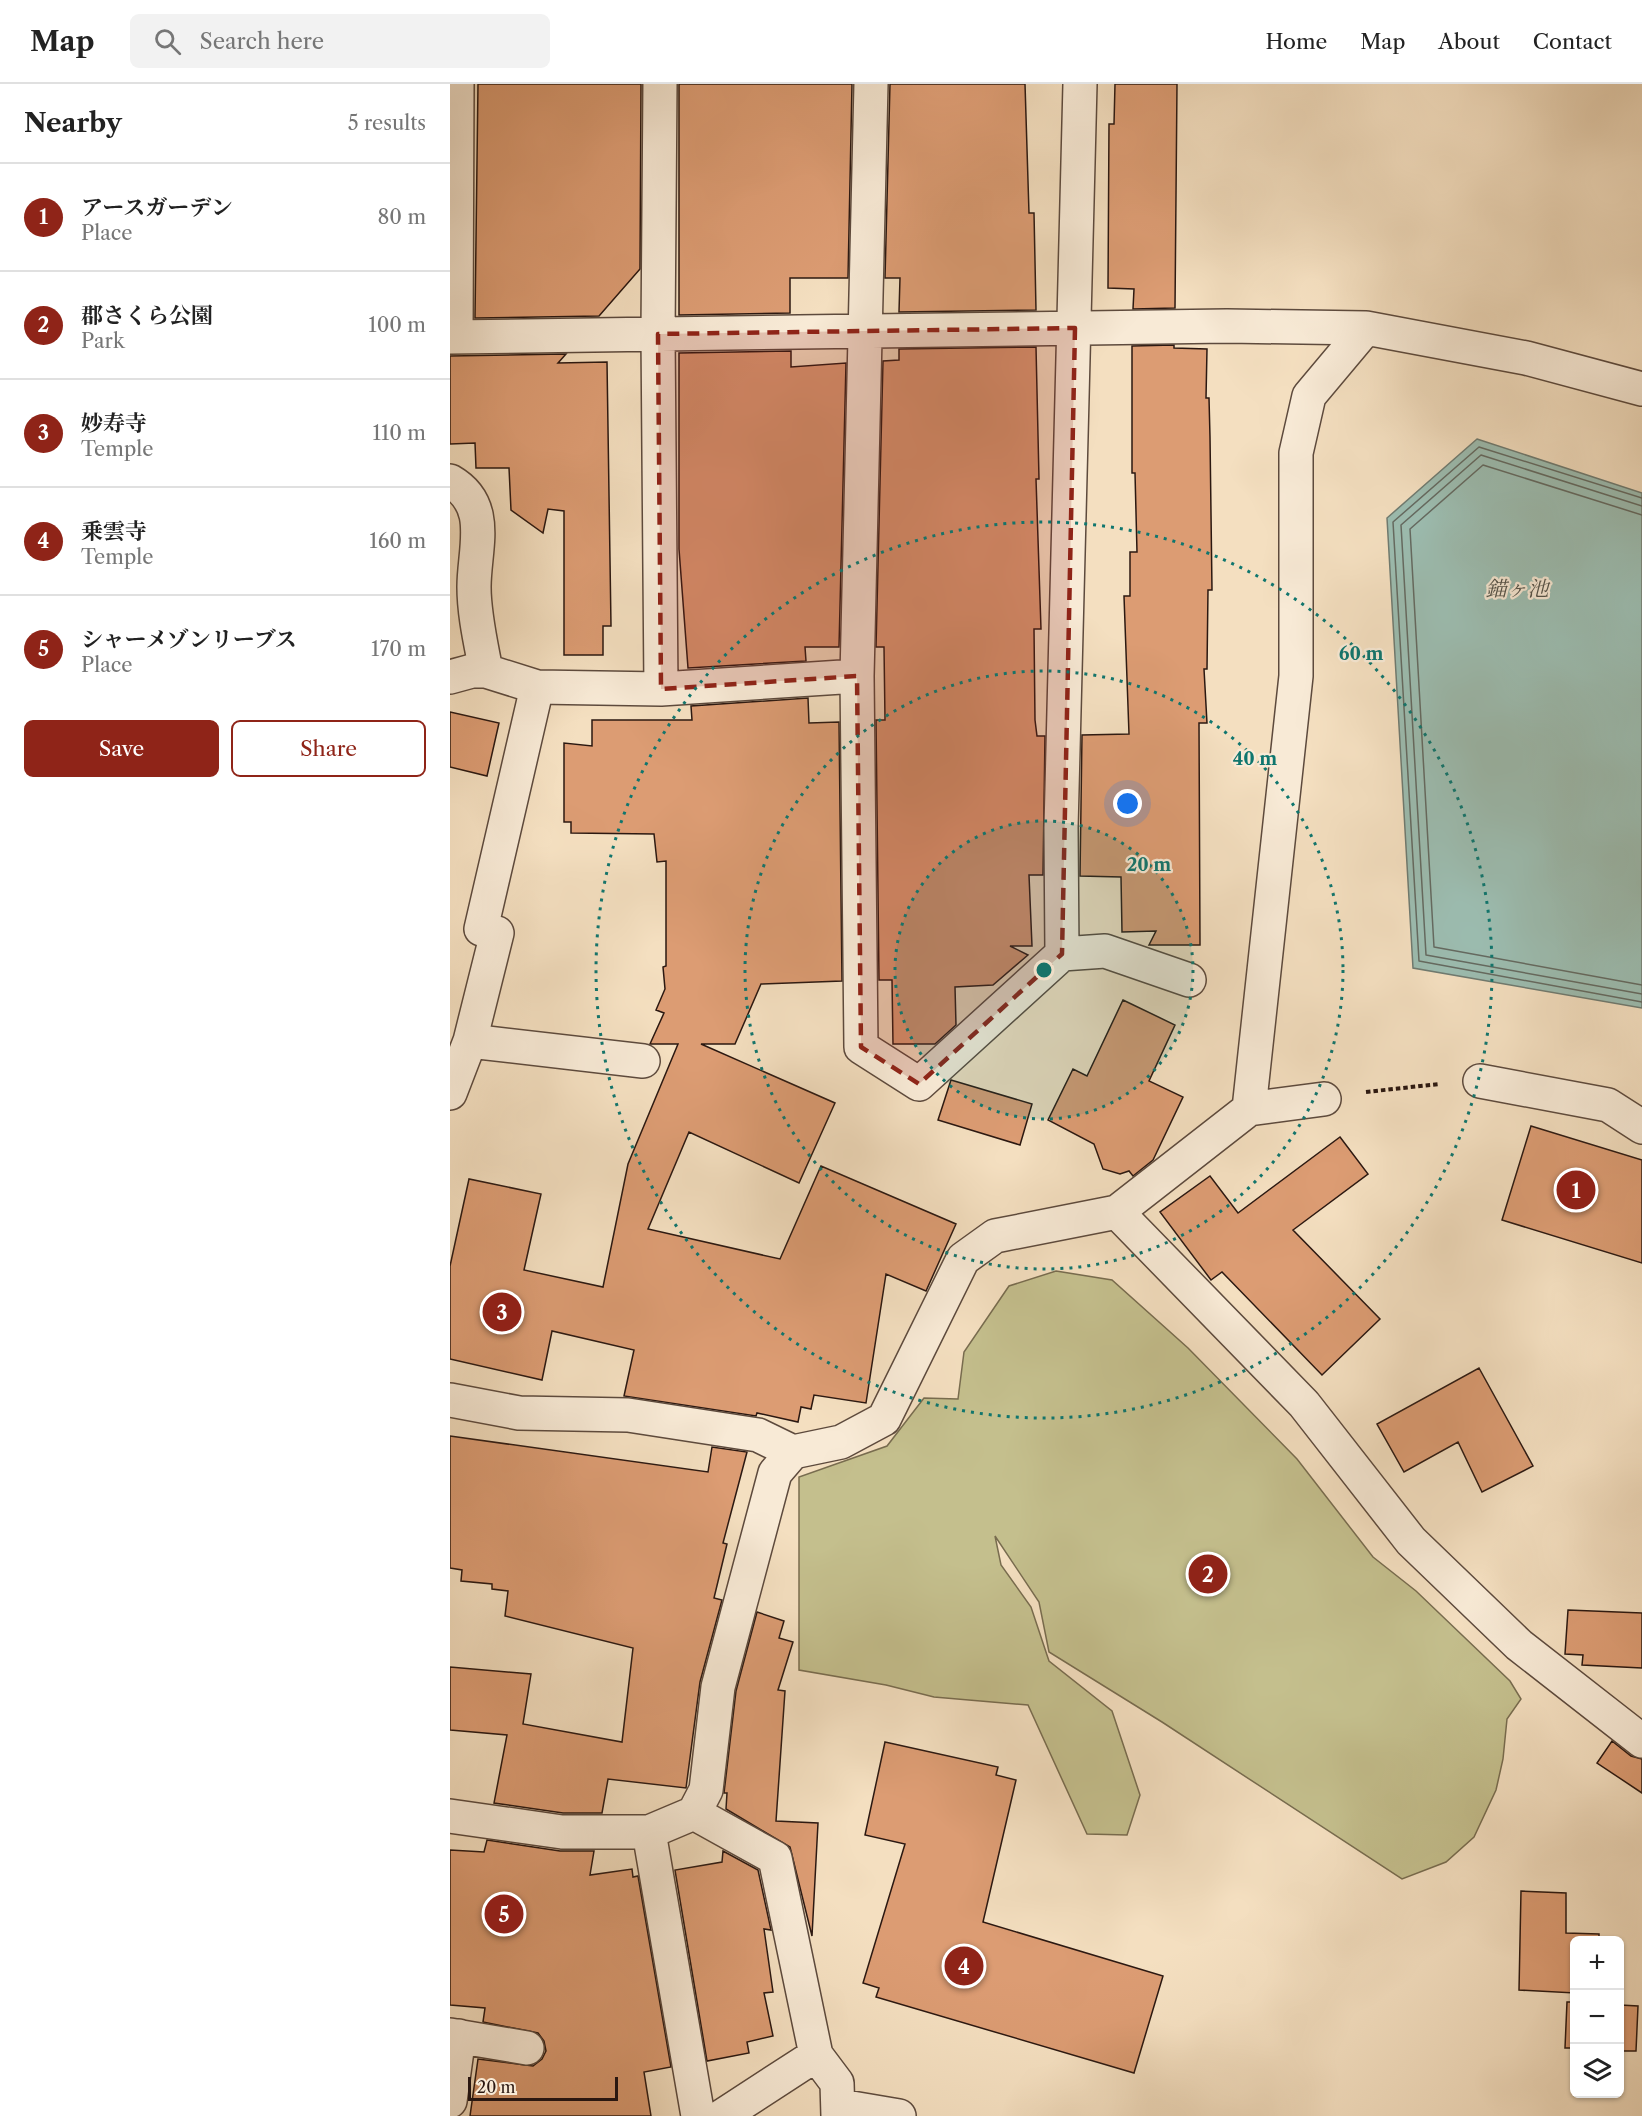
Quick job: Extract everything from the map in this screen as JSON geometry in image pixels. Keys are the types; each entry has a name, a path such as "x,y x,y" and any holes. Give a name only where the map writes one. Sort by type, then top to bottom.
{"street":[{"path":"457,84 453,337 1227,326 1366,328 1526,358 1642,389"},
{"path":"660,84 658,334 661,688"},
{"path":"871,84 857,676 861,1047 919,1084 1062,954 1105,951 1189,980"},
{"path":"1062,954 1061,828 1080,84"},
{"path":"1249,1109 1296,676 1296,453 1309,396 1366,328"},
{"path":"450,481 463,488 479,522 474,588 486,671"},
{"path":"450,677 472,671 486,671 537,687 661,688 857,676"},
{"path":"450,1093 470,1041 497,933 481,929 537,687"},
{"path":"470,1041 643,1061"},
{"path":"1480,1081 1608,1105 1642,1127"},
{"path":"450,1400 519,1413 628,1415 734,1431 758,1435 793,1452 842,1442 884,1419 963,1259 995,1236 1117,1212 1249,1109 1324,1099"},
{"path":"1117,1212 1304,1404 1412,1541 1519,1644 1642,1741"},
{"path":"450,1816 562,1832 648,1832 694,1813 706,1790 718,1687 775,1473 793,1452"},
{"path":"694,1813 775,1858 816,2055 837,2083 839,2111 899,2116"},
{"path":"648,1832 698,2116"},
{"path":"450,2101 455,2036 527,2048"},
{"path":"722,2116 816,2055"}],"path":[{"path":"1324,1099 1398,1086 1480,1081"}],"highlighted area":[{"path":"1075,328 1062,954 919,1084 861,1047 857,676 661,689 658,334"}],"shaded area":[{"path":"1056,1271 1112,1280 1188,1348 1297,1459 1373,1557 1416,1591 1510,1681 1521,1699 1507,1719 1503,1759 1496,1790 1474,1837 1446,1862 1402,1879 1162,1722 1049,1652 1039,1602 995,1536 1001,1565 1031,1607 1049,1661 1112,1711 1140,1795 1127,1835 1087,1834 1028,1705 934,1697 886,1685 799,1670 799,1477 887,1446 924,1398 958,1399 964,1352 1009,1286"}],"water":[{"name":"錨ヶ池","path":"1477,439 1642,493 1642,1008 1413,968 1387,518"}],"building":[{"path":"478,84 641,84 640,269 599,316 475,318"},
{"path":"679,84 852,84 848,278 790,278 790,313 679,315"},
{"path":"890,84 1025,84 1029,213 1034,213 1036,310 899,312 900,278 885,278"},
{"path":"1115,84 1177,84 1175,308 1133,309 1134,289 1108,288 1109,124 1114,124"},
{"path":"1174,345 1174,348 1207,349 1206,398 1209,398 1212,590 1208,590 1207,669 1204,669 1207,723 1199,723 1200,945 1149,945 1156,931 1122,932 1121,877 1080,876 1082,735 1129,734 1124,596 1130,596 1130,552 1137,552 1135,473 1132,473 1132,346"},
{"path":"1036,347 1039,479 1036,479 1041,629 1034,629 1035,720 1037,736 1045,736 1043,875 1029,875 1032,946 1010,946 1028,955 993,985 955,987 956,1025 935,1044 893,1044 892,980 879,980 876,720 885,720 884,647 876,647 883,361 899,360 899,349"},
{"path":"791,351 791,367 846,363 839,647 805,647 806,661 688,668 679,549 679,353"},
{"path":"566,354 558,363 607,362 611,626 603,626 603,655 564,655 564,511 548,509 543,533 511,510 509,468 476,468 475,443 450,444 450,356"},
{"path":"808,698 809,723 839,722 842,981 761,984 735,1044 701,1044 835,1103 799,1183 689,1132 648,1229 780,1259 821,1166 956,1224 926,1291 886,1274 866,1403 814,1395 811,1409 801,1407 798,1422 757,1413 756,1416 624,1396 634,1350 552,1331 542,1380 450,1359 450,1266 469,1179 541,1194 524,1270 603,1287 628,1164 678,1044 650,1044 664,1013 656,1010 665,989 663,967 666,966 666,861 657,862 654,834 571,833 571,822 564,822 564,743 592,746 592,720 692,720 691,706"},
{"path":"450,712 499,723 487,776 450,767"},
{"path":"1123,1000 1175,1025 1149,1081 1183,1097 1153,1160 1133,1176 1129,1171 1120,1174 1103,1169 1094,1144 1048,1120 1073,1069 1087,1076"},
{"path":"951,1080 1032,1104 1020,1145 938,1120"},
{"path":"1531,1126 1642,1160 1642,1263 1502,1220"},
{"path":"1340,1137 1368,1174 1293,1230 1380,1319 1322,1375 1222,1272 1211,1280 1160,1212 1210,1176 1238,1213"},
{"path":"1479,1368 1533,1466 1482,1492 1458,1442 1404,1472 1377,1424"},
{"path":"450,1436 708,1472 712,1447 747,1452 723,1543 727,1544 714,1598 722,1600 700,1682 686,1788 608,1779 602,1813 563,1813 494,1803 507,1735 450,1730 450,1667 531,1674 523,1724 622,1742 633,1648 505,1616 508,1591 492,1589 492,1584 461,1581 462,1570 450,1568"},
{"path":"1568,1610 1642,1613 1642,1668 1582,1665 1583,1655 1565,1654"},
{"path":"757,1612 784,1621 779,1638 793,1642 778,1690 785,1691 776,1821 818,1823 812,1936 790,1847 726,1809 727,1793 724,1793 736,1691"},
{"path":"1612,1741 1631,1756 1642,1759 1642,1793 1597,1763"},
{"path":"885,1742 998,1767 996,1775 1016,1780 983,1922 1163,1976 1134,2073 876,1997 879,1988 863,1983 905,1844 865,1835"},
{"path":"487,1840 560,1851 594,1851 590,1875 632,1869 633,1877 638,1876 671,2067 644,2072 651,2116 470,2116 478,2059 533,2066 542,2059 546,2051 544,2041 538,2033 483,2022 485,2008 450,2005 450,1850 484,1852"},
{"path":"723,1851 758,1870 771,1930 764,1929 773,1992 764,1993 773,2036 747,2042 749,2053 707,2061 675,1870 722,1862"},
{"path":"1521,1891 1566,1893 1566,1933 1599,1934 1599,1936 1570,1936 1570,1993 1519,1990"},
{"path":"1567,2002 1570,2002 1570,2048 1565,2048"},
{"path":"1624,2005 1638,2006 1636,2051 1624,2051"}],"place":[{"name":"アースガーデン","path":"1576,1190"},
{"name":"妙寿寺","path":"502,1312"},
{"name":"郡さくら公園","path":"1208,1574"},
{"name":"シャーメゾンリーブス","path":"504,1914"},
{"name":"乗雲寺","path":"964,1966"}]}
